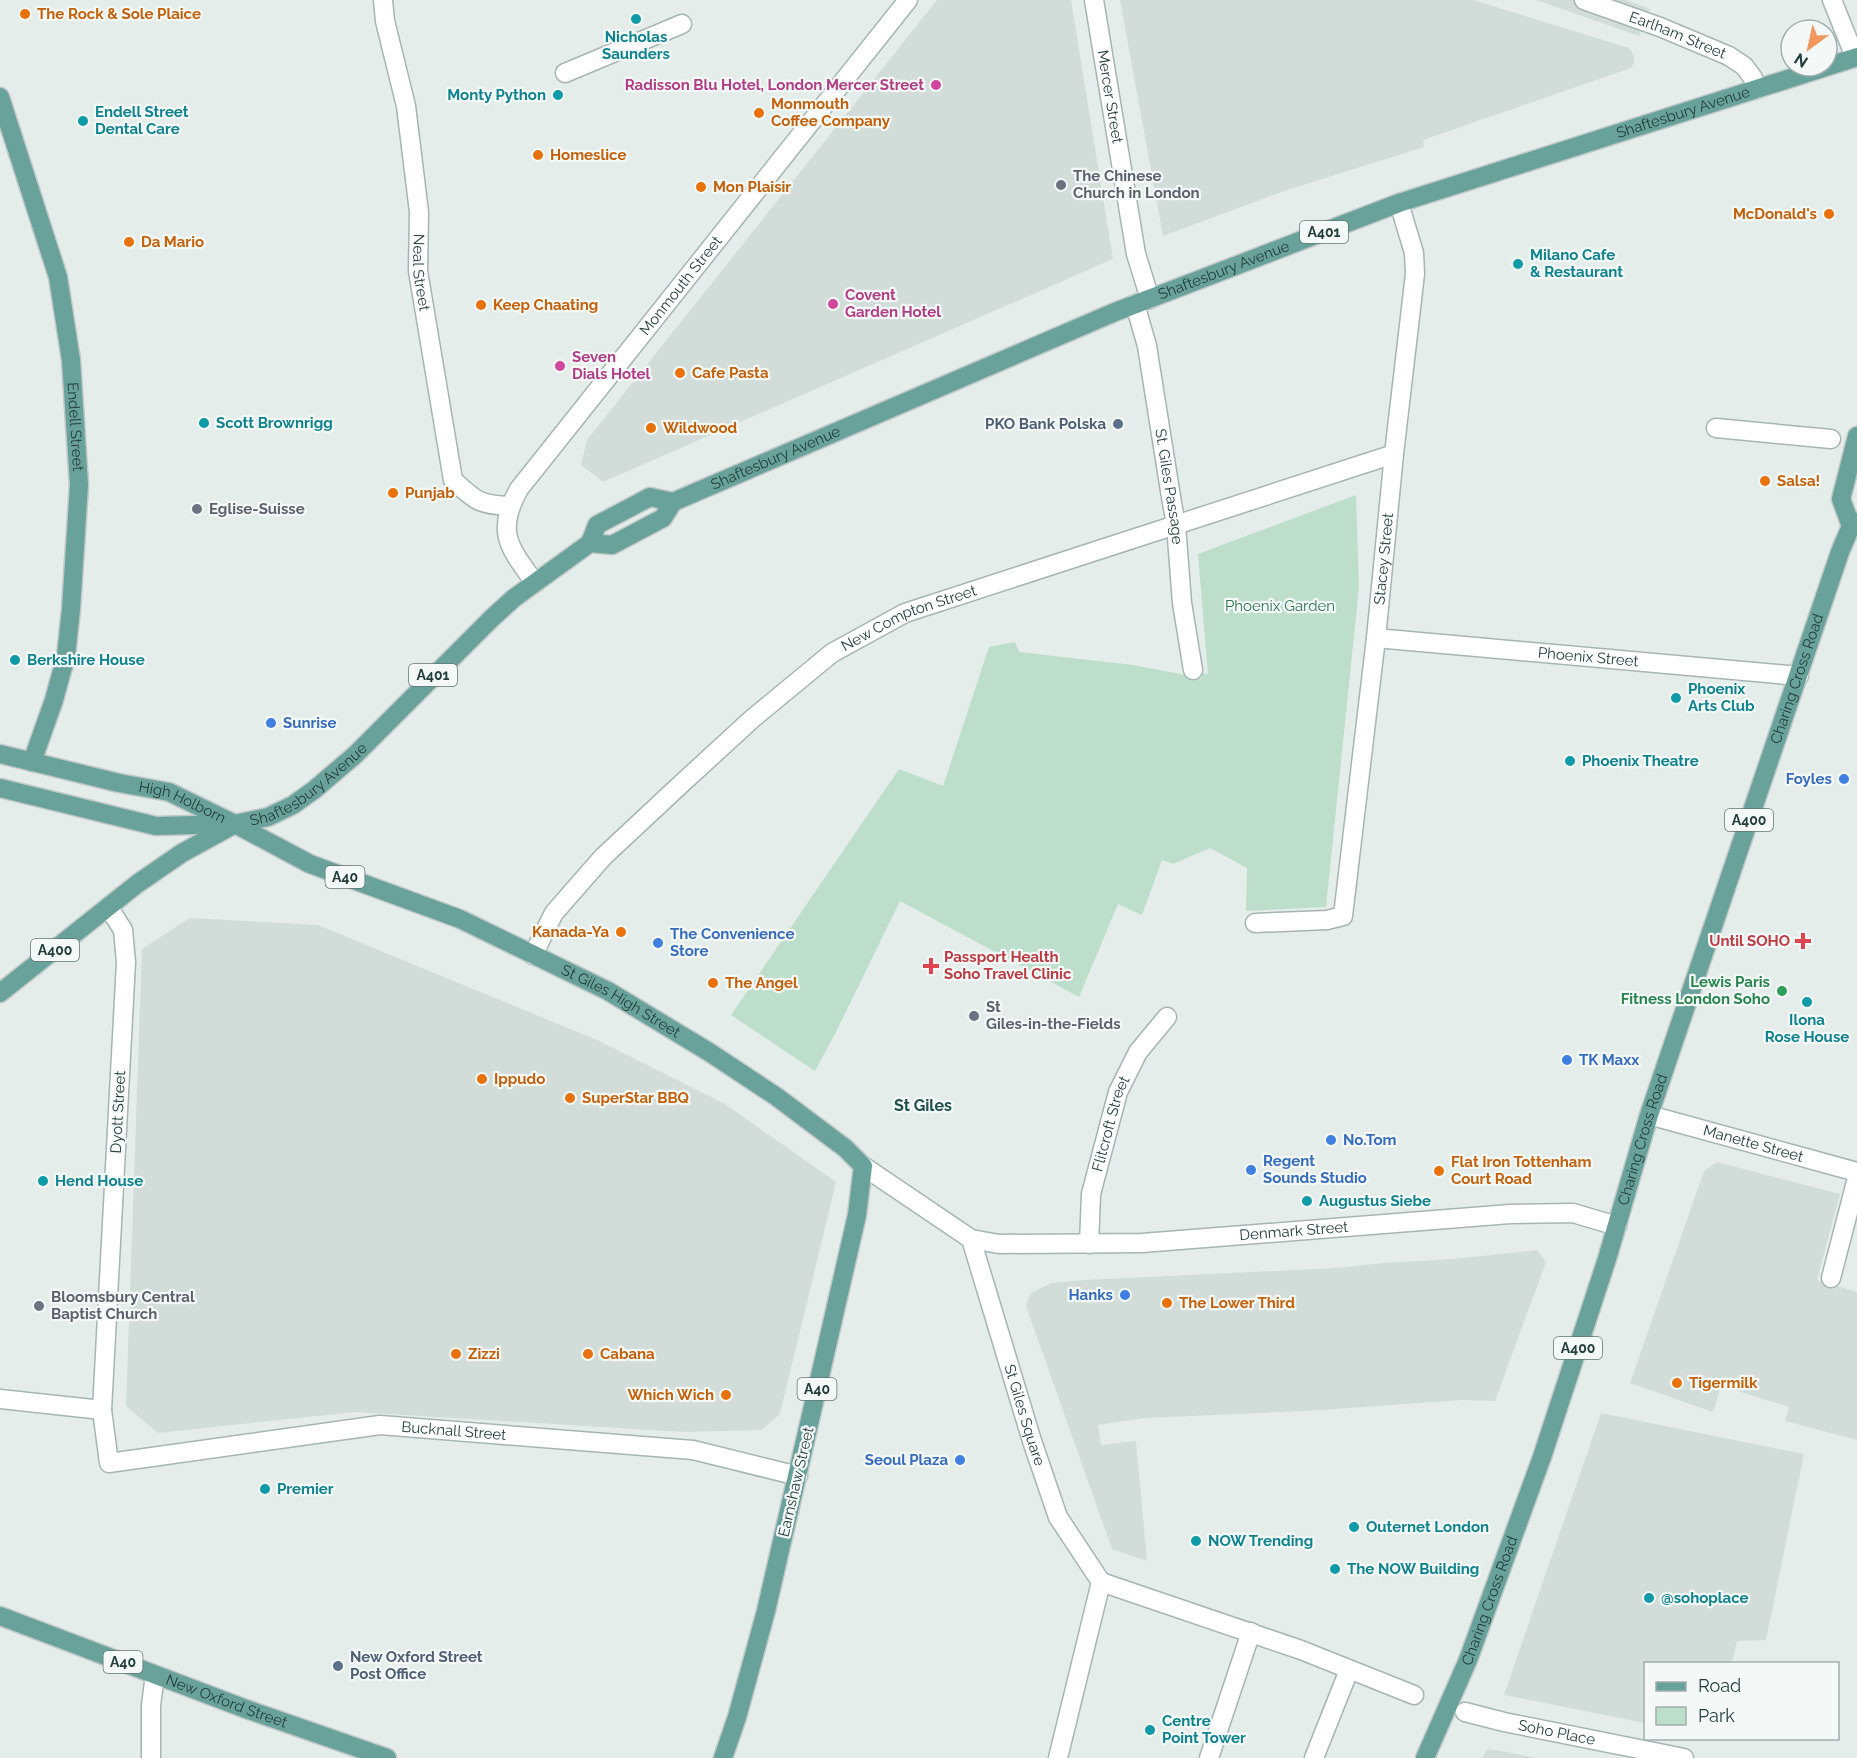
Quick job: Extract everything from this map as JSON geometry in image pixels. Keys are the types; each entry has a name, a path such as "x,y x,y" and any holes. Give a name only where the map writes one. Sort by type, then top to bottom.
{"main road":[{"name":"Shaftesbury Avenue","path":"590,543 612,545 663,518 673,502 1142,301 1399,203 1856,57"},
{"name":"Endell Street","path":"0,98 58,277 71,360 80,485 66,656 54,700 32,762"},
{"name":"A400","path":"1854,524 1841,499 1857,436"},
{"name":"Shaftesbury Avenue","path":"0,993 110,908 137,884 182,853 235,824 268,817 293,805 328,779 492,618 590,543 597,525 650,497 673,502"},
{"name":"Charing Cross Road","path":"1425,1758 1468,1660 1542,1456 1617,1226 1649,1115 1840,552 1854,524"},
{"name":"High Holborn","path":"0,754 119,783 169,792 235,824"},
{"name":"High Holborn","path":"0,788 156,826 235,824"},
{"name":"St Giles High Street","path":"235,824 310,864 460,919 608,991 777,1096 845,1148 862,1166"},
{"name":"Earnshaw Street","path":"723,1758 737,1717 766,1611 798,1476 857,1215 862,1166"},
{"name":"New Oxford Street","path":"0,1616 246,1709 387,1758"}],"street":[{"name":"Neal Street","path":"383,0 385,21 405,106 418,212 418,271 453,480 476,500 489,505 510,506"},
{"name":"Monmouth Street","path":"536,583 511,550 506,521 510,506 519,489 908,0"},
{"name":"Mercer Street","path":"1094,0 1142,301"},
{"name":"Earlham Street","path":"1584,0 1660,27 1729,56 1744,66 1753,78 1757,89"},
{"path":"1832,0 1856,57"},
{"path":"565,74 682,24"},
{"name":"Stacey Street","path":"1255,923 1327,920 1343,916 1376,638 1415,274 1414,253 1399,203"},
{"name":"St. Giles Passage","path":"1142,301 1147,346 1176,525 1182,603 1192,670"},
{"path":"1716,428 1831,439"},
{"name":"New Compton Street","path":"533,955 554,913 603,857 752,719 832,653 905,613 1394,454"},
{"name":"Phoenix Street","path":"1376,638 1799,676"},
{"name":"Dyott Street","path":"109,1463 102,1410 126,962 123,930 110,908"},
{"name":"Flitcroft Street","path":"1089,1244 1091,1194 1118,1092 1138,1052 1167,1017"},
{"name":"Manette Street","path":"1649,1115 1857,1172"},
{"name":"St Giles High Street","path":"862,1166 971,1239"},
{"path":"1831,1278 1857,1178"},
{"name":"Denmark Street","path":"971,1239 999,1244 1142,1243 1510,1214 1573,1213 1617,1226"},
{"name":"St Giles Square","path":"971,1239 1032,1441 1058,1517 1101,1582"},
{"path":"0,1399 102,1410"},
{"name":"Bucknall Street","path":"109,1463 380,1425 693,1450 798,1476"},
{"path":"1058,1758 1101,1582 1301,1650 1413,1695"},
{"path":"1209,1758 1251,1632"},
{"path":"1314,1758 1349,1670"},
{"path":"151,1758 151,1705 155,1675"},
{"name":"Soho Place","path":"1466,1712 1504,1722 1684,1758"}],"shaded area":[{"path":"937,0 1071,0 1113,259 603,482 581,465 587,440"},
{"path":"1120,0 1473,0 1629,48 1634,56 1634,63 1631,68 1423,140 1424,147 1284,191 1163,236"},
{"path":"1536,0 1625,0 1650,9 1639,36"},
{"path":"190,918 318,925 597,1040 725,1104 836,1182 780,1414 761,1430 683,1432 355,1412 158,1433 126,1406 142,949"},
{"path":"1717,1162 1840,1194 1817,1280 1857,1292 1857,1440 1785,1421 1789,1407 1721,1386 1713,1412 1630,1383 1704,1171"},
{"path":"1537,1250 1546,1262 1495,1401 1462,1400 1307,1411 1144,1418 1098,1425 1101,1445 1136,1441 1147,1561 1112,1549 1026,1306 1031,1293 1051,1283 1085,1280 1336,1268"},
{"path":"1601,1413 1804,1454 1766,1640 1737,1641 1732,1662 1644,1662 1644,1723 1504,1695"},
{"path":"1487,1749 1501,1751 1536,1758 1483,1758"}],"green space":[{"name":"Phoenix Garden","path":"1356,495 1359,587 1326,907 1246,911 1247,868 1210,848 1173,864 1162,860 1142,915 1118,904 1079,997 900,901 815,1071 731,1015 899,769 943,786 989,647 1015,642 1019,652 1133,665 1201,678 1202,673 1208,674 1198,554"}],"place":[{"name":"The Rock & Sole Plaice","path":"25,14"},
{"name":"Nicholas Saunders","path":"636,19"},
{"name":"Radisson Blu Hotel, London Mercer Street","path":"936,85"},
{"name":"Monty Python","path":"558,95"},
{"name":"Monmouth Coffee Company","path":"759,113"},
{"name":"Endell Street Dental Care","path":"83,121"},
{"name":"Homeslice","path":"538,155"},
{"name":"The Chinese Church in London","path":"1061,185"},
{"name":"Mon Plaisir","path":"701,187"},
{"name":"McDonald's","path":"1829,214"},
{"name":"Da Mario","path":"129,242"},
{"name":"Milano Cafe & Restaurant","path":"1518,264"},
{"name":"Covent Garden Hotel","path":"833,304"},
{"name":"Keep Chaating","path":"481,305"},
{"name":"Seven Dials Hotel","path":"560,366"},
{"name":"Cafe Pasta","path":"680,373"},
{"name":"Scott Brownrigg","path":"204,423"},
{"name":"PKO Bank Polska","path":"1118,424"},
{"name":"Wildwood","path":"651,428"},
{"name":"Salsa!","path":"1765,481"},
{"name":"Punjab","path":"393,493"},
{"name":"Eglise-Suisse","path":"197,509"},
{"name":"Berkshire House","path":"15,660"},
{"name":"Phoenix Arts Club","path":"1676,698"},
{"name":"Sunrise","path":"271,723"},
{"name":"Phoenix Theatre","path":"1570,761"},
{"name":"Foyles","path":"1844,779"},
{"name":"Kanada-Ya","path":"621,932"},
{"name":"Until SOHO","path":"1803,941"},
{"name":"The Convenience Store","path":"658,943"},
{"name":"Passport Health Soho Travel Clinic","path":"931,966"},
{"name":"The Angel","path":"713,983"},
{"name":"Lewis Paris Fitness London Soho","path":"1782,991"},
{"name":"Ilona Rose House","path":"1807,1002"},
{"name":"St Giles-in-the-Fields","path":"974,1016"},
{"name":"TK Maxx","path":"1567,1060"},
{"name":"Ippudo","path":"482,1079"},
{"name":"SuperStar BBQ","path":"570,1098"},
{"name":"No.Tom","path":"1331,1140"},
{"name":"Regent Sounds Studio","path":"1251,1170"},
{"name":"Flat Iron Tottenham Court Road","path":"1439,1171"},
{"name":"Hend House","path":"43,1181"},
{"name":"Augustus Siebe","path":"1307,1201"},
{"name":"Hanks","path":"1125,1295"},
{"name":"The Lower Third","path":"1167,1303"},
{"name":"Bloomsbury Central Baptist Church","path":"39,1306"},
{"name":"Zizzi","path":"456,1354"},
{"name":"Cabana","path":"588,1354"},
{"name":"Tigermilk","path":"1677,1383"},
{"name":"Which Wich","path":"726,1395"},
{"name":"Seoul Plaza","path":"960,1460"},
{"name":"Premier","path":"265,1489"},
{"name":"Outernet London","path":"1354,1527"},
{"name":"NOW Trending","path":"1196,1541"},
{"name":"The NOW Building","path":"1335,1569"},
{"name":"@sohoplace","path":"1649,1598"},
{"name":"New Oxford Street Post Office","path":"338,1666"},
{"name":"Centre Point Tower","path":"1150,1730"}],"district":[{"name":"St Giles","path":"923,1105"}]}
